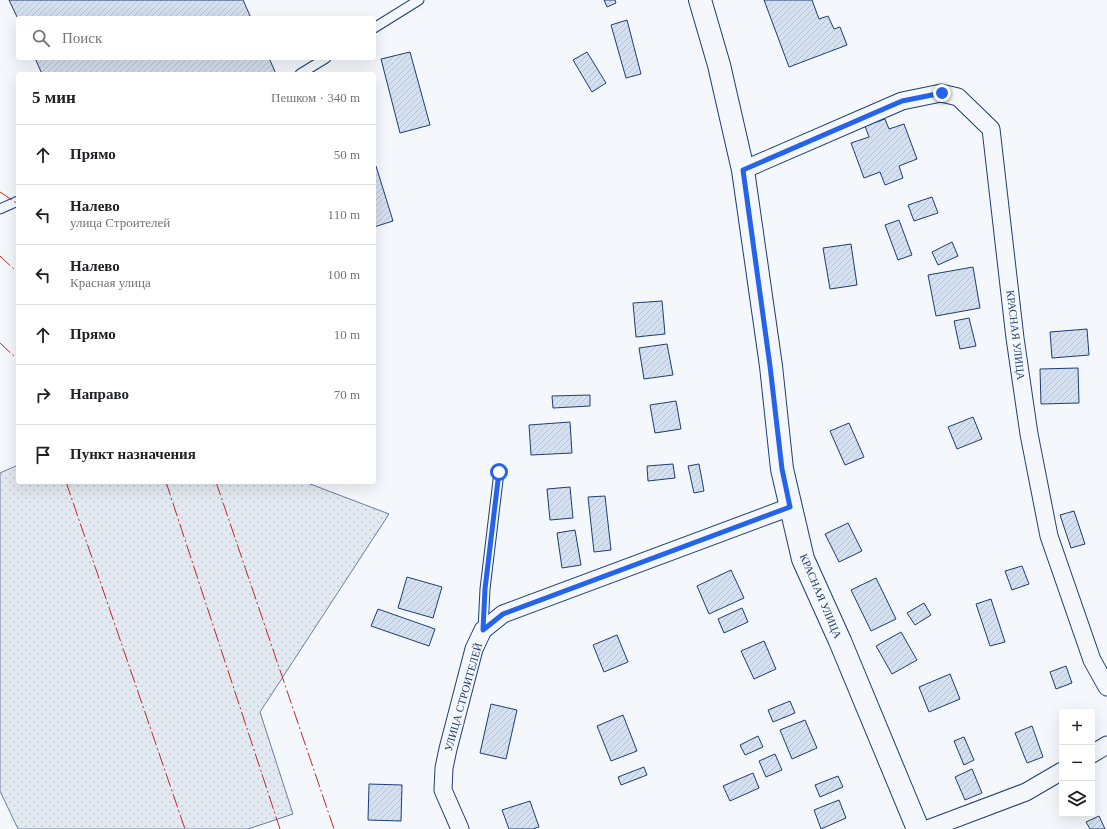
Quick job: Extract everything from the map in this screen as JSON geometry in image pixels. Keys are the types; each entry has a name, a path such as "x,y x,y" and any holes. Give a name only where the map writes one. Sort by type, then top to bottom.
{"main road":[{"name":"КРАСНАЯ УЛИЦА","path":"700,0 719,65 743,170 770,366 782,469 803,559 840,642 918,829"}],"street":[{"name":"КРАСНАЯ УЛИЦА","path":"743,170 902,101 942,93 958,97 991,129 1018,360 1029,434 1049,536 1092,660 1107,687"},
{"name":"УЛИЦА СТРОИТЕЛЕЙ","path":"460,829 443,790 444,768 474,649 483,630 503,614 790,507"},
{"path":"1095,752 1107,745"},
{"path":"928,829 1026,792 1059,773"}],"lane":[{"path":"376,27 419,0"},
{"path":"303,72 323,60"},
{"path":"0,209 16,202"},
{"path":"483,630 485,589 499,472"}],"shaded area":[{"path":"16,466 16,484 310,484 389,514 260,712 293,814 248,829 18,829 0,791 0,473"}],"building":[{"path":"9,0 243,0 250,16 17,16"},
{"path":"604,0 615,0 616,3 607,7"},
{"path":"764,0 812,0 819,19 828,16 834,29 840,27 847,45 789,67"},
{"path":"627,20 641,74 626,78 611,25"},
{"path":"410,52 430,125 400,133 381,59"},
{"path":"587,52 606,83 592,92 573,60"},
{"path":"36,60 270,60 275,72 41,72"},
{"path":"885,119 889,129 904,124 917,159 899,166 903,178 885,185 880,172 864,178 851,143 869,137 865,126"},
{"path":"376,166 393,221 376,226"},
{"path":"932,197 938,213 914,221 908,205"},
{"path":"899,220 912,255 898,260 885,225"},
{"path":"952,242 958,256 938,265 932,252"},
{"path":"851,244 857,285 830,289 823,248"},
{"path":"973,267 980,308 936,316 928,275"},
{"path":"662,301 665,334 636,337 633,303"},
{"path":"969,318 976,346 960,349 954,321"},
{"path":"1087,329 1089,355 1052,358 1050,332"},
{"path":"667,344 673,375 644,379 639,348"},
{"path":"1078,368 1079,403 1041,404 1040,369"},
{"path":"590,395 590,406 553,408 552,396"},
{"path":"676,401 681,429 655,433 650,405"},
{"path":"973,417 982,439 957,449 948,427"},
{"path":"570,422 572,453 531,455 529,425"},
{"path":"849,423 864,457 845,465 830,431"},
{"path":"673,464 675,478 648,481 647,466"},
{"path":"699,464 704,491 694,493 688,466"},
{"path":"570,487 573,518 550,520 547,489"},
{"path":"605,496 611,550 594,552 588,497"},
{"path":"1074,511 1085,544 1071,548 1060,515"},
{"path":"848,523 862,551 839,562 825,534"},
{"path":"575,530 581,565 562,568 557,533"},
{"path":"1022,566 1029,584 1012,590 1005,571"},
{"path":"731,570 744,598 709,614 697,586"},
{"path":"407,577 442,587 433,618 398,608"},
{"path":"876,578 896,619 871,631 851,590"},
{"path":"991,599 1005,642 990,646 976,604"},
{"path":"924,603 931,615 915,625 907,613"},
{"path":"742,608 748,622 724,633 718,619"},
{"path":"378,609 435,629 429,646 371,626"},
{"path":"901,632 917,660 892,674 876,646"},
{"path":"617,635 628,662 604,672 593,645"},
{"path":"764,641 776,669 754,679 741,651"},
{"path":"1066,666 1072,683 1056,689 1050,672"},
{"path":"950,674 960,699 929,712 919,687"},
{"path":"790,701 795,713 773,722 768,710"},
{"path":"491,704 517,710 506,759 480,753"},
{"path":"623,715 637,751 611,761 597,726"},
{"path":"805,720 817,748 792,759 780,730"},
{"path":"1032,726 1043,757 1027,763 1015,733"},
{"path":"758,736 763,747 745,755 740,745"},
{"path":"964,737 974,760 964,765 954,741"},
{"path":"775,754 782,770 766,777 759,761"},
{"path":"644,767 647,775 621,785 618,777"},
{"path":"972,769 982,793 965,800 955,777"},
{"path":"753,773 759,788 730,801 723,786"},
{"path":"838,776 843,787 820,797 815,785"},
{"path":"369,784 402,785 401,821 368,820"},
{"path":"839,800 846,818 821,829 814,810"},
{"path":"530,801 539,827 533,829 509,829 502,810"},
{"path":"1099,816 1105,829 1090,829 1086,822"}],"power":[{"path":"0,192 16,203"},
{"path":"0,256 16,271"},
{"path":"0,343 16,358"},
{"path":"67,484 185,829"},
{"path":"167,484 280,829"},
{"path":"217,484 334,829"}],"route":[{"path":"499,472 485,589 483,630 503,614 790,507 782,469 770,366 743,170 902,101 942,93"}]}
